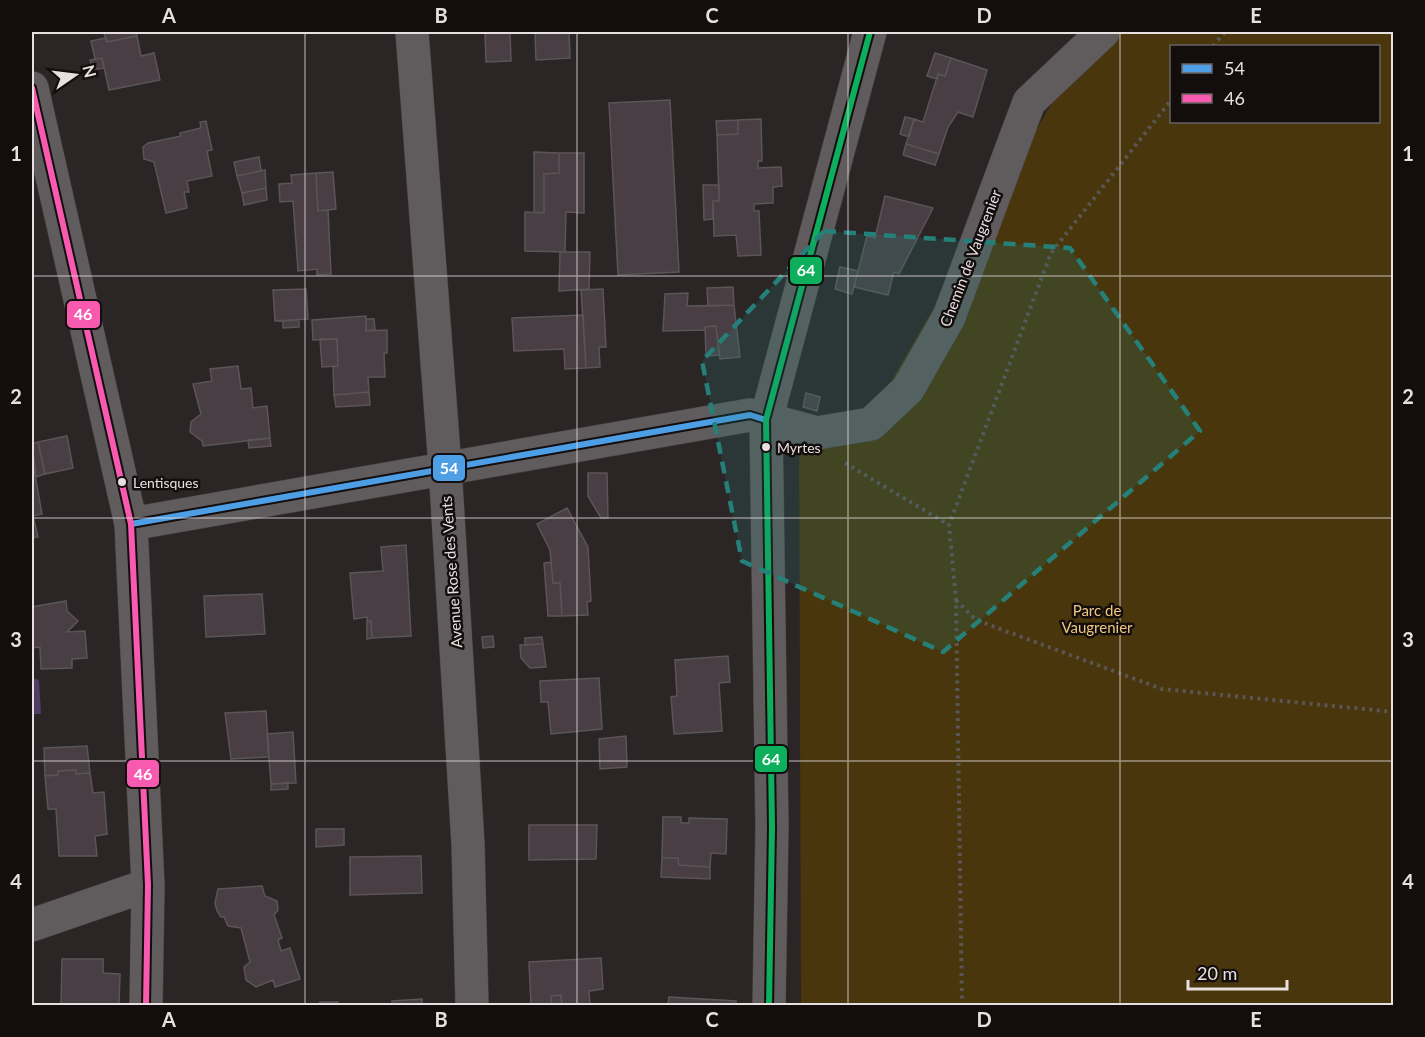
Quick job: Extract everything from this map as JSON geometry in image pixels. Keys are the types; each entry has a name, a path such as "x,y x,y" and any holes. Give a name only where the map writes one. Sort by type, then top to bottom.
{"street":[{"name":"Avenue Rose des Vents","path":"412,32 445,467 468,844 472,1005"},
{"path":"768,1005 772,827 766,420 870,32"},
{"name":"Chemin de Vaugrenier","path":"131,524 750,415 812,432 871,424 908,389 949,318 1029,102 1103,32"},
{"path":"32,88 131,524 148,885 146,1005"},
{"path":"32,926 148,885"}],"path":[{"path":"1214,45 1225,32"},
{"path":"962,1005 956,600 949,525 1051,253 1170,102"},
{"path":"812,432 814,444 949,525"},
{"path":"956,600 976,620 1162,689 1394,712"}],"highlighted area":[{"path":"824,231 1070,248 1200,431 943,652 742,561 702,361"}],"green space":[{"name":"Parc de Vaugrenier","path":"1093,32 1393,32 1393,1005 801,1005 799,415 863,430"}],"shaded area":[{"path":"32,678 39,680 41,714 32,714"}],"building":[{"path":"136,32 137,36 107,42 104,33"},
{"path":"485,32 510,32 511,61 486,62"},
{"path":"535,32 569,32 570,58 536,60"},
{"path":"137,36 141,56 154,53 160,80 109,90 102,58 95,59 91,41 105,38 107,42"},
{"path":"935,53 951,58 945,76 938,74 937,79 927,76"},
{"path":"102,58 104,68 93,70 90,60"},
{"path":"951,58 987,70 973,117 958,112 948,127 939,154 906,144 914,119 923,122 938,74 945,76"},
{"path":"670,100 679,272 618,275 609,103"},
{"path":"905,117 914,119 909,137 900,134"},
{"path":"761,119 762,161 758,161 758,168 781,167 782,186 773,187 773,203 754,204 754,211 759,211 761,255 738,256 736,235 714,236 713,201 719,201 717,135 738,134 738,120"},
{"path":"738,120 738,134 717,135 716,121"},
{"path":"206,121 212,150 207,151 212,176 187,181 189,192 184,192 187,208 166,213 154,162 144,159 143,147 148,143 181,136 180,133 201,128 200,122"},
{"path":"906,144 939,154 935,165 903,155"},
{"path":"534,152 559,153 559,173 544,174 544,213 534,212"},
{"path":"559,153 584,153 584,213 566,212 565,252 525,251 525,212 544,213 544,174 559,173"},
{"path":"259,157 261,171 237,176 234,162"},
{"path":"265,170 266,188 242,193 237,176"},
{"path":"333,172 336,209 318,211 316,173"},
{"path":"316,173 318,211 328,210 331,274 317,275 317,269 298,271 293,201 280,202 279,184 292,183 291,175"},
{"path":"703,185 719,185 719,201 713,201 713,219 704,220"},
{"path":"266,188 267,200 244,205 242,193"},
{"path":"885,196 933,208 899,274 894,272 888,295 854,287 867,236 875,238"},
{"path":"560,252 590,252 589,289 559,291"},
{"path":"840,267 858,271 852,294 835,289"},
{"path":"733,287 734,305 708,306 707,288"},
{"path":"306,289 308,319 275,321 273,290"},
{"path":"603,289 606,347 599,347 600,367 586,368 581,290"},
{"path":"688,293 687,306 734,305 740,357 720,359 716,326 705,327 705,330 663,331 665,294"},
{"path":"583,315 586,368 565,369 564,349 514,351 512,318"},
{"path":"366,316 366,331 387,330 387,353 384,353 385,377 368,377 369,392 334,395 333,367 338,366 337,339 313,340 312,320"},
{"path":"366,319 374,319 375,330 366,331"},
{"path":"299,320 299,327 283,328 283,321"},
{"path":"716,326 719,355 706,356 705,327"},
{"path":"320,339 337,339 338,366 322,367"},
{"path":"238,366 241,389 251,388 253,408 267,406 270,438 203,446 202,441 190,432 191,422 201,414 193,384 212,381 210,369"},
{"path":"369,392 370,405 336,407 334,395"},
{"path":"806,393 820,397 817,411 803,407"},
{"path":"67,436 73,468 45,474 38,442"},
{"path":"270,438 271,446 249,448 248,440"},
{"path":"38,442 45,474 36,477 32,444"},
{"path":"32,458 42,514 33,516 38,537 32,538"},
{"path":"588,473 607,473 608,518 601,518 588,496"},
{"path":"567,508 588,547 591,601 587,602 588,615 562,616 560,583 553,583 550,550 537,524"},
{"path":"406,545 411,636 372,638 371,621 367,622 367,617 354,619 350,573 383,571 381,547"},
{"path":"551,562 553,583 560,583 562,616 548,616 544,563"},
{"path":"262,594 265,634 206,637 204,596"},
{"path":"66,601 67,611 78,621 67,632 85,631 87,658 72,659 72,668 41,669 40,647 32,648 32,607"},
{"path":"371,621 372,638 367,639 367,622"},
{"path":"493,636 494,647 483,648 482,637"},
{"path":"542,637 543,644 525,645 525,638"},
{"path":"543,644 546,667 530,668 521,658 520,645"},
{"path":"728,656 730,682 719,683 722,731 674,734 671,697 677,696 675,660"},
{"path":"599,678 602,729 551,734 548,702 541,702 540,681"},
{"path":"266,711 269,757 231,759 225,713"},
{"path":"293,732 296,783 271,784 267,734"},
{"path":"626,736 627,767 600,769 599,739"},
{"path":"87,746 90,773 76,774 76,770 58,771 58,775 45,776 44,748"},
{"path":"76,770 76,774 90,773 93,793 104,792 107,834 95,836 97,856 59,856 56,809 48,809 45,776 58,775 58,771"},
{"path":"288,783 288,789 271,790 271,784"},
{"path":"663,817 681,817 681,823 689,823 689,818 727,819 726,854 711,853 710,867 679,865 678,858 662,858"},
{"path":"529,825 597,825 596,859 529,860"},
{"path":"316,829 344,829 344,845 316,847"},
{"path":"421,856 422,893 350,895 350,857"},
{"path":"662,858 678,858 679,865 710,867 710,879 661,877"},
{"path":"262,886 265,896 277,901 278,910 274,915 282,938 278,940 281,951 290,948 300,979 275,987 273,980 256,987 246,980 244,967 250,962 241,928 228,926 224,917 221,917 217,911 215,903 218,889"},
{"path":"601,958 603,989 589,991 590,1005 562,1006 561,995 551,996 552,1006 531,1006 529,962"},
{"path":"62,959 103,959 103,973 120,974 119,1006 61,1006"},
{"path":"561,995 562,1006 552,1006 551,996"},
{"path":"669,997 736,1001 736,1006 668,1006"},
{"path":"422,999 422,1006 392,1006 392,1001"},
{"path":"320,1002 338,1002 338,1006 320,1006"}],"transit line":[{"name":"64","path":"769,1006 772,827 766,420 870,32"},
{"name":"46","path":"32,88 131,524 148,885 146,1006"},
{"name":"54","path":"131,524 750,415 766,420"}],"place":[{"name":"Myrtes","path":"766,447"},
{"name":"Lentisques","path":"122,482"}]}
